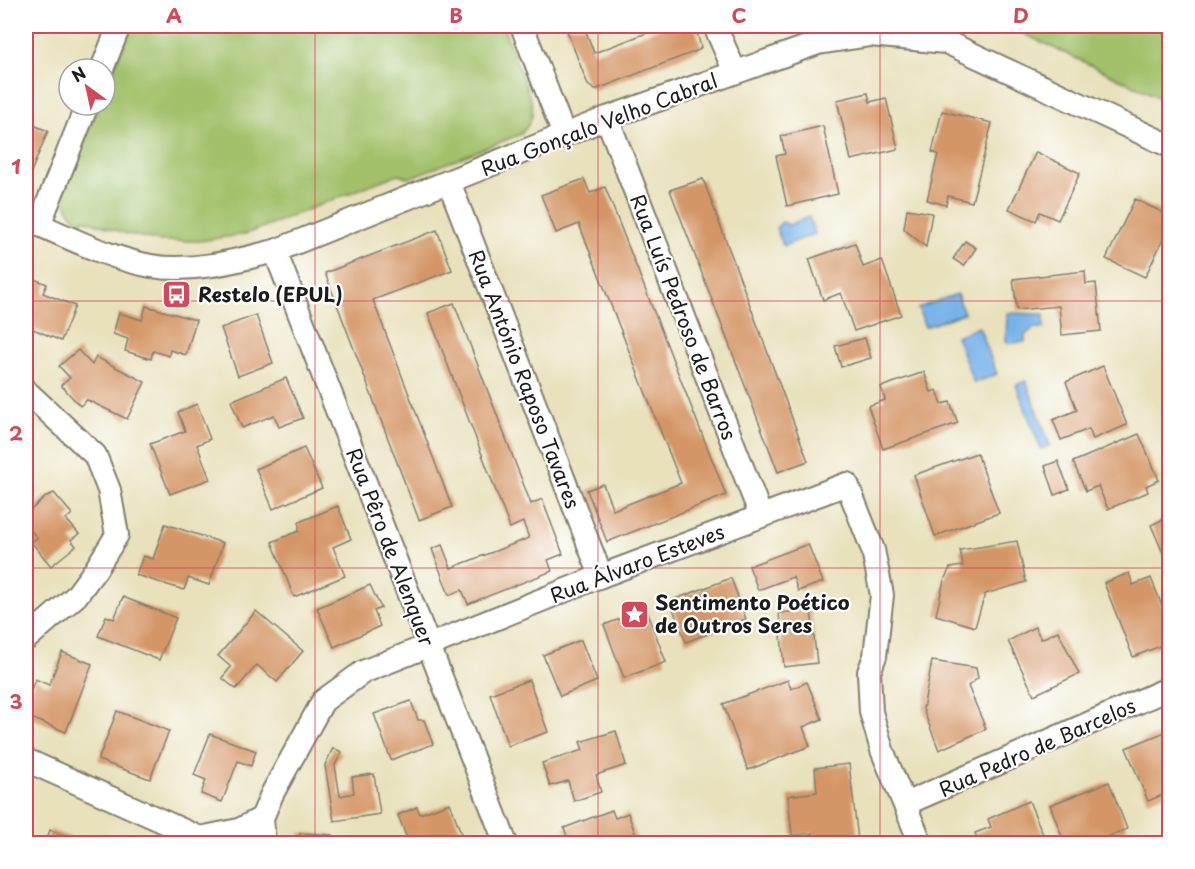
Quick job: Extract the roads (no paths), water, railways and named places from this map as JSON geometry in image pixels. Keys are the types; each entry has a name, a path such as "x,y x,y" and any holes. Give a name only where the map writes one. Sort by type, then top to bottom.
{"street":[{"path":"107,57 119,26"},
{"path":"522,26 564,135"},
{"path":"715,26 735,72"},
{"name":"Rua Gonçalo Velho Cabral","path":"32,222 115,256 153,266 220,264 274,251 607,118 735,72 818,43 870,35 951,34 1170,146"},
{"path":"32,222 81,117"},
{"name":"Rua Luís Pedroso de Barros","path":"607,118 761,516"},
{"name":"Rua António Raposo Tavares","path":"449,182 601,576"},
{"name":"Rua Pêro de Alenquer","path":"274,251 506,843"},
{"path":"26,391 95,455 109,490 117,535 76,596 26,639"},
{"name":"Rua Álvaro Esteves","path":"262,818 272,794 323,701 363,672 601,576 847,484 873,550 882,595 874,656 869,672 871,712 882,750 905,804"},
{"name":"Rua Pedro de Barcelos","path":"905,804 1170,688"},
{"path":"26,760 204,841 239,830 262,818 264,843"},
{"path":"905,804 921,843"}],"water":[{"path":"809,217 815,234 783,246 776,228 782,222 789,225"},
{"path":"957,294 964,313 925,327 918,308"},
{"path":"1007,313 1044,314 1044,328 1034,328 1025,335 1025,342 1006,343"},
{"path":"979,327 997,374 974,383 956,336"},
{"path":"1026,381 1050,445 1041,449 1016,385"}],"place":[{"name":"Restelo (EPUL)","path":"177,294"},
{"name":"Sentimento Poético de Outros Seres","path":"634,614"}]}
